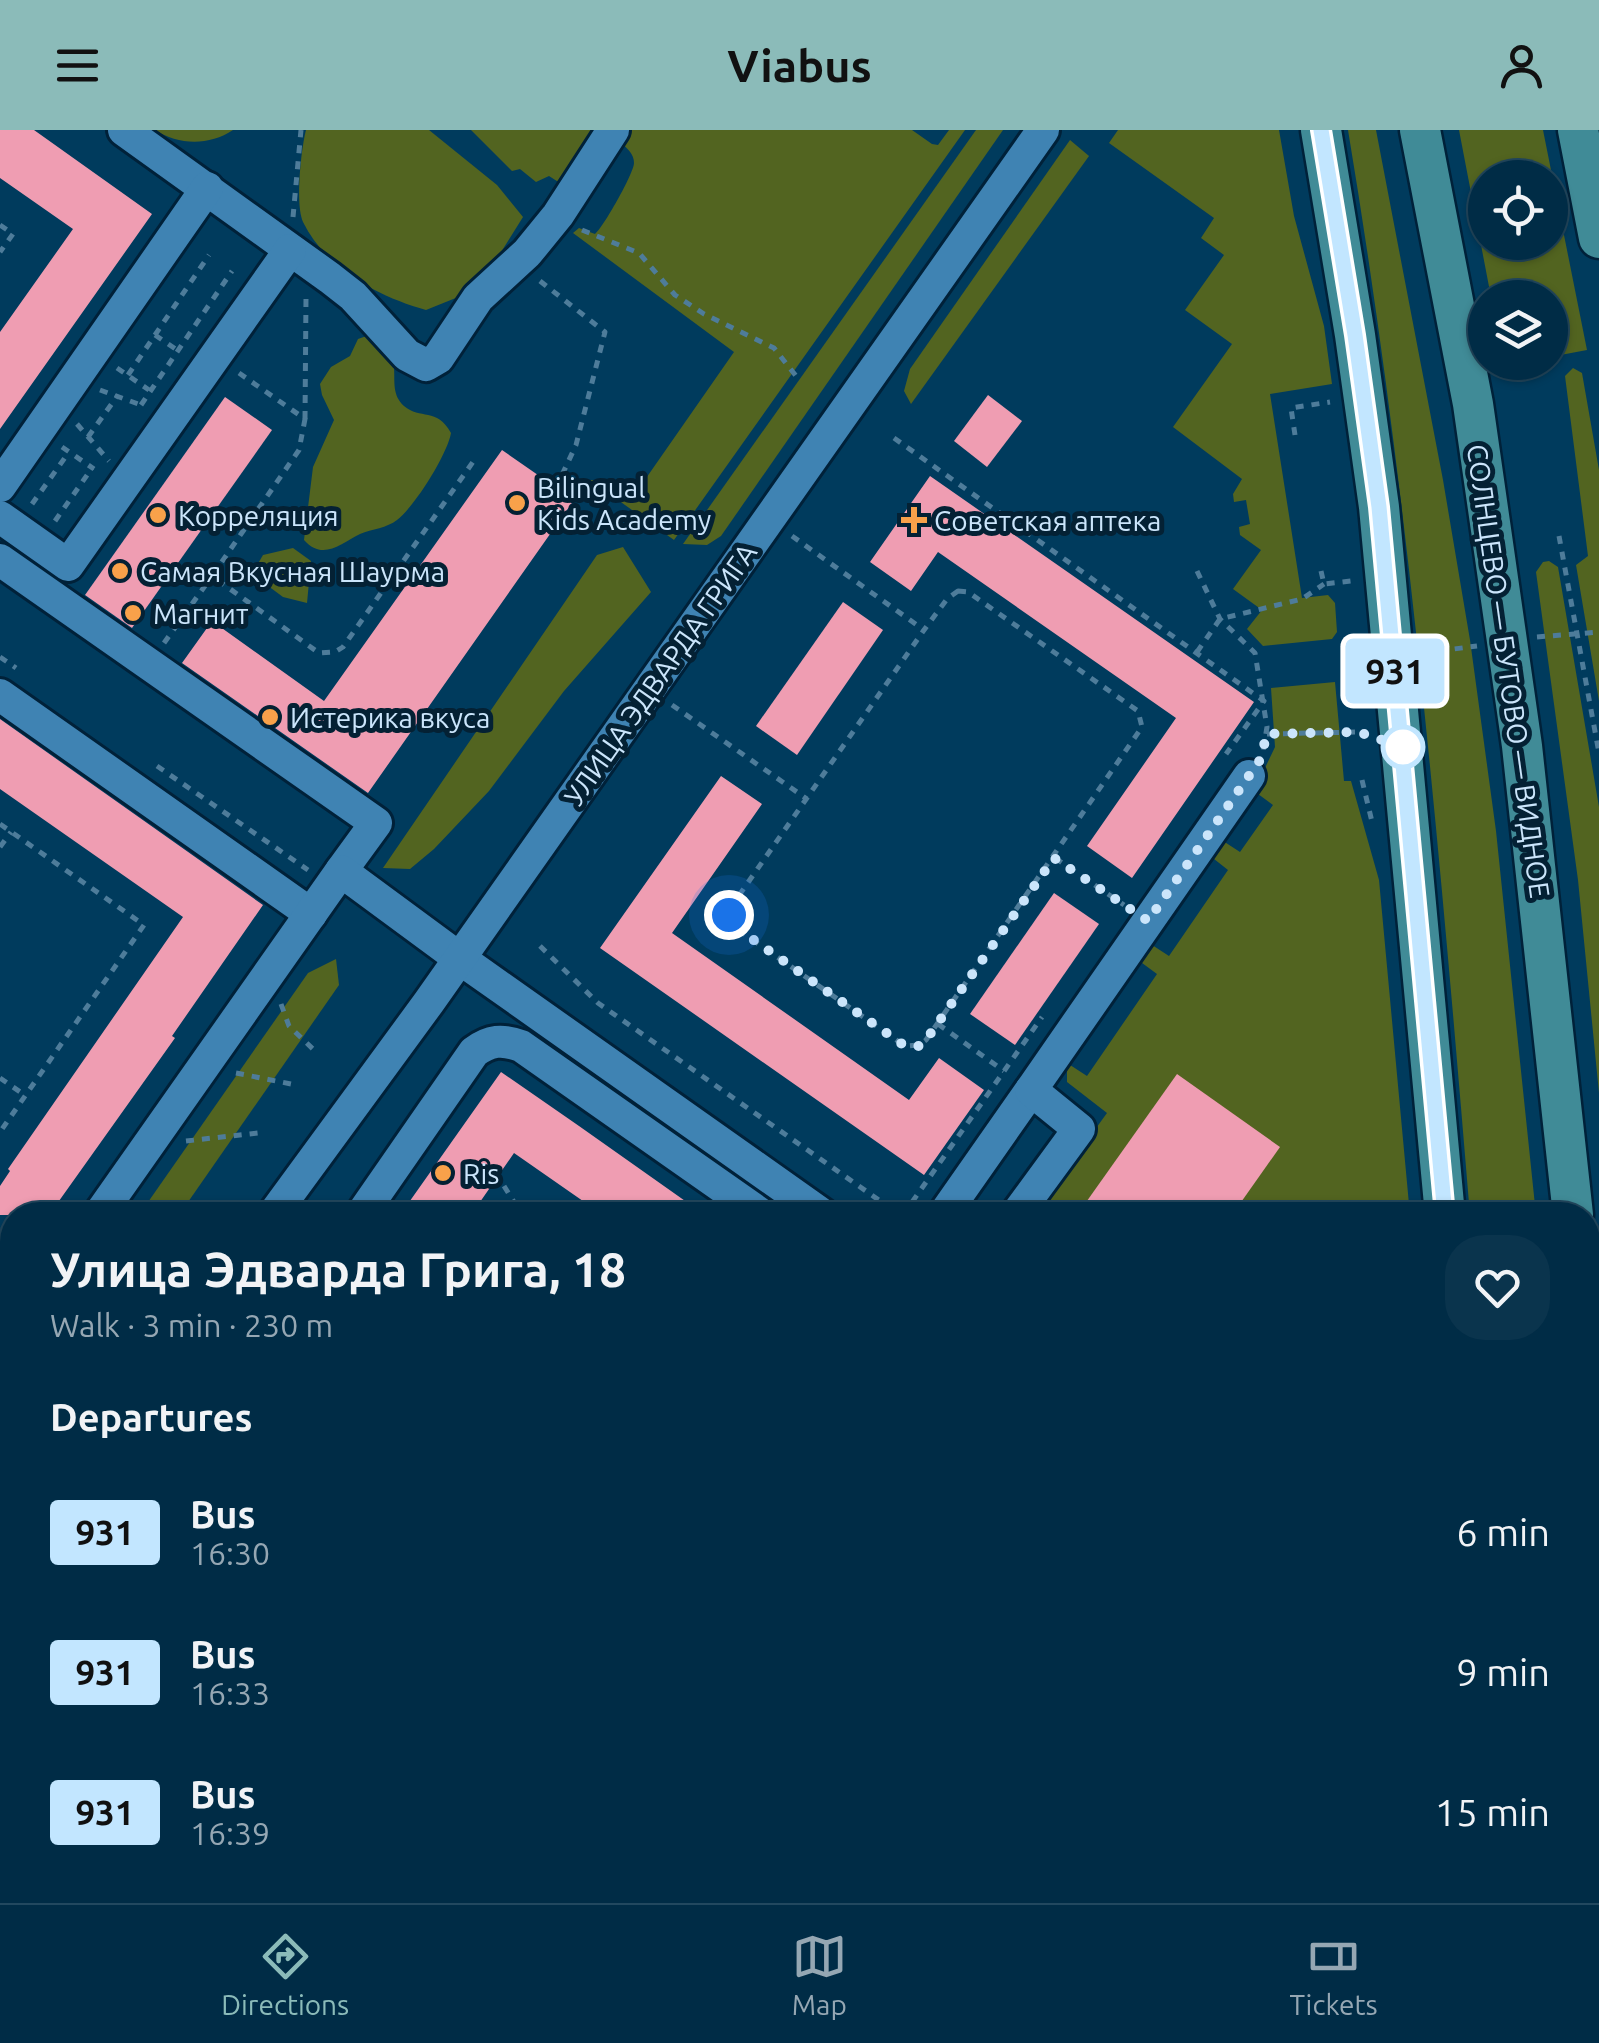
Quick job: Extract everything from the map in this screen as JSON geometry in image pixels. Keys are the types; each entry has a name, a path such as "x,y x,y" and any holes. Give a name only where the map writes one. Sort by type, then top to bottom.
{"main road":[{"path":"1321,130 1379,507 1444,1202"},
{"name":"СОЛНЦЕВО — БУТОВО — ВИДНОЕ","path":"1420,130 1473,404 1522,746 1572,1202"},
{"path":"1578,130 1599,238"}],"street":[{"path":"124,130 354,296 406,355 426,365 438,358 485,290 527,254 558,215 613,130"},
{"name":"УЛИЦА ЭДВАРДА ГРИГА","path":"282,1202 1043,130"},
{"path":"0,486 207,188"},
{"path":"0,517 68,565 124,484 160,405 214,356 298,256"},
{"path":"0,560 376,823 108,1202"},
{"path":"8,681 311,914"},
{"path":"953,1202 1249,776"},
{"path":"336,878 458,958 805,1202"},
{"path":"370,1202 474,1052 484,1044 502,1040 521,1046 743,1202"},
{"path":"1025,1202 1078,1129 1030,1090"}],"path":[{"path":"157,653 299,450 304,418 298,256 301,130"},
{"path":"558,215 639,253 675,295 704,314 774,348 796,376"},
{"path":"0,225 13,234 0,252"},
{"path":"128,375 209,255"},
{"path":"160,405 177,350 232,272"},
{"path":"537,279 605,332 576,445 562,475"},
{"path":"155,335 177,350"},
{"path":"94,352 128,375 160,405"},
{"path":"214,356 304,418"},
{"path":"66,392 118,396 160,405"},
{"path":"66,392 88,437 124,484"},
{"path":"88,437 118,396"},
{"path":"1295,435 1291,408 1340,400"},
{"path":"38,432 124,484"},
{"path":"894,438 1264,701"},
{"path":"31,506 68,452"},
{"path":"212,576 319,654 335,652 343,647 475,459"},
{"path":"54,522 92,468"},
{"path":"769,520 924,630"},
{"path":"1560,536 1599,753"},
{"path":"1197,571 1220,619 1255,653 1267,734 1260,760 1249,776"},
{"path":"1322,571 1324,584"},
{"path":"1197,652 1220,619 1302,599 1324,584 1351,581"},
{"path":"968,592 1138,712 1142,720 1140,734 938,1024 919,1046 905,1046 732,924 729,915 924,630 951,594 968,592"},
{"path":"0,657 8,681"},
{"path":"650,689 807,799"},
{"path":"1267,734 1358,732"},
{"path":"142,756 336,878"},
{"path":"0,824 144,925 0,1132"},
{"path":"0,847 11,832"},
{"path":"1054,858 1148,921"},
{"path":"540,946 598,1003 877,1202"},
{"path":"269,974 289,1026 315,1051"},
{"path":"938,1024 1030,1090"},
{"path":"204,1067 291,1084"},
{"path":"0,1078 26,1096"},
{"path":"148,1145 258,1132"},
{"path":"504,1186 514,1202"}],"green space":[{"path":"155,130 233,130 214,139 194,142 174,139"},
{"path":"306,130 429,130 497,185 523,217 478,289 426,310 372,289 325,254 303,222 299,203"},
{"path":"471,130 597,130 563,185 549,176 536,182 520,169 512,171"},
{"path":"628,130 912,130 938,145 949,130 965,130 674,540 590,480 642,484 734,352 573,233 579,228 595,234 624,188 634,163 621,143"},
{"path":"976,130 1003,130 721,536 707,545 683,544"},
{"path":"1118,130 1279,130 1294,216 1324,326 1332,384 1270,394 1302,598 1328,595 1335,603 1337,632 1332,639 1263,646 1247,629 1262,610 1233,589 1261,550 1240,535 1239,527 1250,524 1246,500 1234,502 1233,494 1242,479 1173,427 1232,344 1185,310 1224,255 1201,238 1214,218 1109,143"},
{"path":"1348,130 1376,130 1443,480 1496,831 1535,1202 1469,1202 1434,807 1405,536"},
{"path":"1459,130 1543,130 1549,160 1468,160 1468,177"},
{"path":"1070,140 1089,156 911,404 904,391 910,369"},
{"path":"1568,255 1587,350 1568,354 1568,280 1488,280 1484,260 1568,260"},
{"path":"375,333 393,364 400,402 410,410 440,420 451,433 429,480 397,520 332,549 318,549 304,540 313,467 334,420 320,384 331,367 350,356 358,339"},
{"path":"1573,368 1582,373 1599,470 1599,701 1576,565 1588,556 1566,380"},
{"path":"623,547 651,592 564,691 489,791 434,849 410,869 383,868 597,555"},
{"path":"293,548 311,561 307,603 283,597 252,574 263,555"},
{"path":"1543,562 1558,567 1599,807 1599,1093 1578,880 1536,572"},
{"path":"1335,682 1344,781 1351,781 1379,880 1409,1202 1042,1202 1107,1113 1067,1082 1067,1063 1087,1076 1157,974 1138,960 1149,943 1169,956 1228,870 1209,855 1220,839 1240,852 1273,805 1254,791 1275,747 1271,688"},
{"path":"336,959 339,985 188,1202 148,1202 308,973"}],"building":[{"path":"0,130 34,130 152,214 0,429 0,332 73,229 0,178"},
{"path":"988,395 1022,421 987,467 954,441"},
{"path":"225,397 272,430 132,628 85,595"},
{"path":"502,450 574,500 368,793 182,663 212,621 324,701"},
{"path":"930,476 1254,702 1132,878 1087,846 1176,718 938,552 911,591 870,562"},
{"path":"843,602 883,630 797,755 756,726"},
{"path":"0,719 263,905 172,1036 175,1038 58,1202 0,1202 0,1186 183,917 0,789"},
{"path":"721,776 762,804 672,933 909,1100 939,1058 984,1090 924,1175 600,948"},
{"path":"1054,893 1099,924 1015,1045 970,1014"},
{"path":"501,1072 686,1202 584,1202 514,1153 480,1202 409,1202"},
{"path":"1177,1074 1280,1147 1241,1202 1086,1202"}],"bus line":[{"name":"931","path":"1321,130 1379,507 1444,1202"}],"place":[{"name":"Bilingual Kids Academy","path":"517,503"},
{"name":"Корреляция","path":"158,515"},
{"name":"Советская аптека","path":"914,520"},
{"name":"Самая Вкусная Шаурма","path":"120,571"},
{"name":"Магнит","path":"133,613"},
{"name":"Истерика вкуса","path":"270,717"},
{"name":"Ris","path":"443,1173"}],"route":[{"path":"729,915 738,929 905,1046 919,1046 1054,858 1148,921 1260,760 1267,734 1358,732 1403,747"}]}
